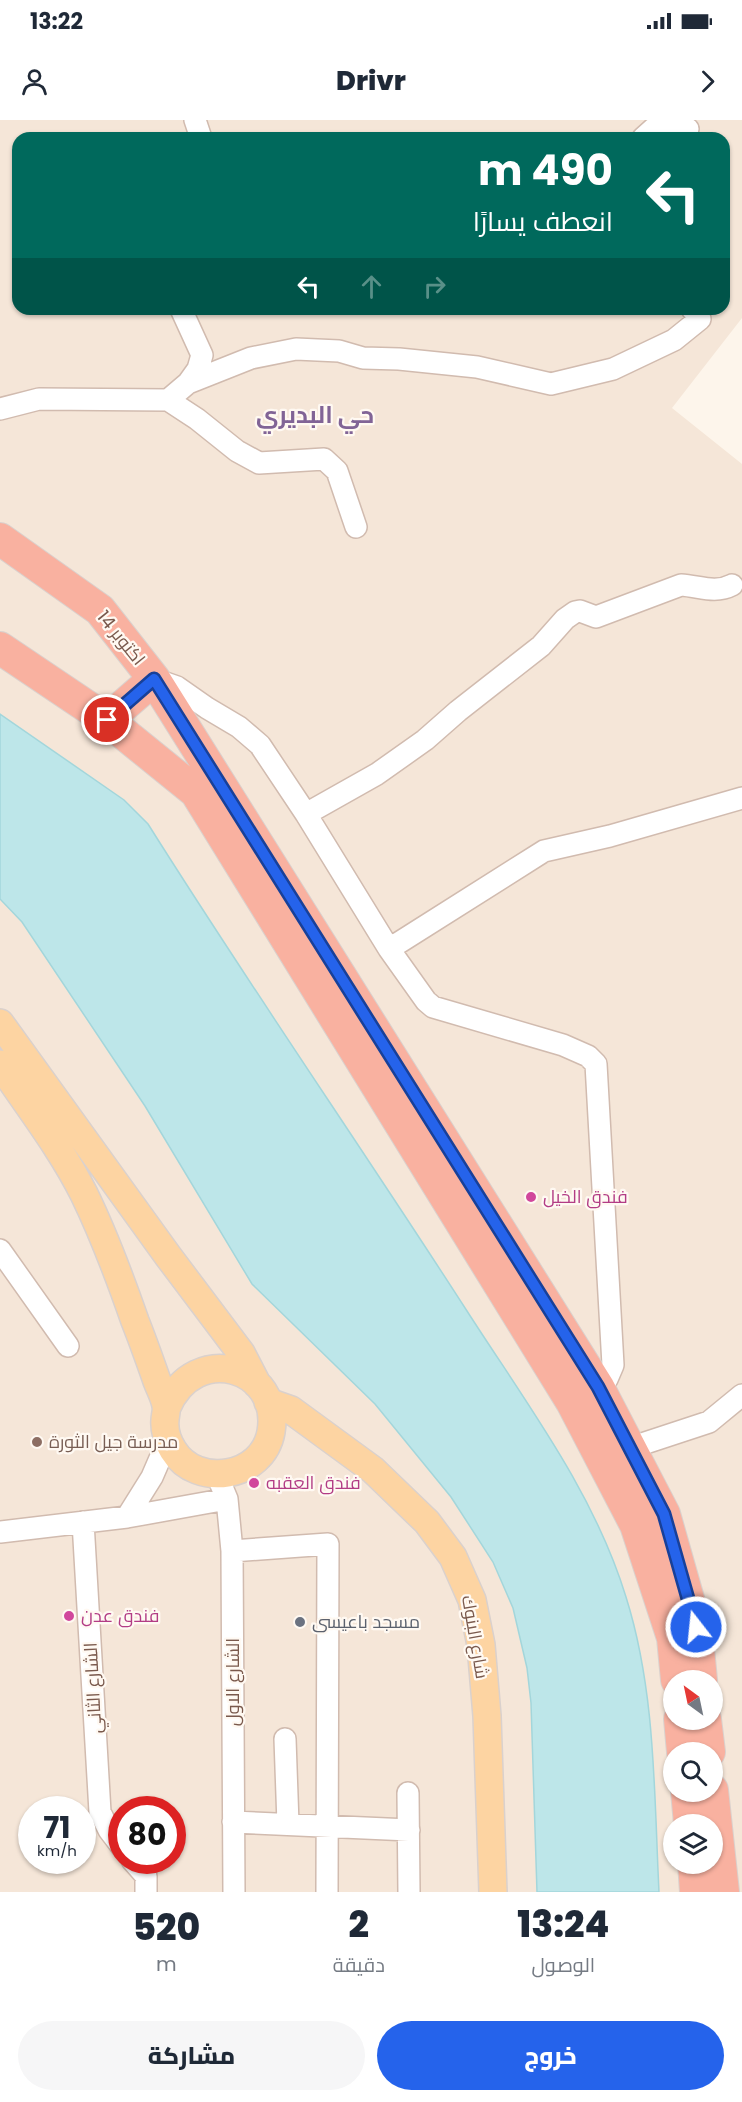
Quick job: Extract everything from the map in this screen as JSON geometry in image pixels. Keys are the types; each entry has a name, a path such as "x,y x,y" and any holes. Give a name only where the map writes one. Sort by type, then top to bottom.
{"highway":[{"name":"14 اكتوبر","path":"0,539 100,610 154,679 585,1394 630,1448 664,1514 696,1627 700,1670"},
{"path":"0,648 107,720 196,792 585,1394 636,1526 673,1638 676,1670"},
{"path":"107,720 154,679"},
{"path":"713,1802 723,1892"},
{"path":"695,1874 696,1892"}],"main road":[{"path":"0,1023 241,1353 263,1393 272,1418 271,1434 264,1449 254,1462 240,1470 222,1487 180,1460 168,1440 164,1424 166,1407 172,1394 181,1383 192,1375 220,1368 234,1370 247,1376 263,1393"},
{"path":"0,1064 66,1162 84,1194 135,1319 166,1407"},
{"name":"شارع البنوك","path":"263,1393 291,1410 373,1470 427,1522 453,1557 472,1600 481,1645 487,1716 493,1892"}],"street":[{"path":"650,132 653,129 688,129"},
{"path":"168,400 188,383 198,369 202,355 184,315"},
{"path":"188,383 251,358 296,349 339,351 363,358 477,367 551,384 613,369 674,340 700,319 697,315"},
{"path":"0,409 39,399 168,400 197,419 237,452 259,463 324,459 337,471 356,527"},
{"path":"306,814 377,774 424,740 541,646 565,619 575,612 580,611 596,617 681,585 707,590 732,585"},
{"path":"154,679 177,687 239,727 260,745 306,814 389,949 426,1001 433,1007 563,1045 588,1056 596,1064 613,1365 607,1378 585,1394"},
{"path":"389,949 544,851 610,836 742,798"},
{"path":"0,1250 68,1346"},
{"path":"630,1448 709,1422 742,1395"},
{"path":"127,1517 152,1477 168,1440"},
{"path":"0,1532 127,1517 222,1487"},
{"name":"الشارع الاول","path":"222,1487 232,1551 234,1892"},
{"name":"الشارع الثاني","path":"83,1522 100,1812 108,1828"},
{"path":"232,1551 328,1544 327,1892"},
{"path":"285,1739 288,1824"},
{"path":"408,1792 410,1892"},
{"path":"234,1822 409,1830"},
{"path":"144,1874 146,1892"}],"shaded area":[{"path":"0,120 742,120 742,318 672,408 742,464 742,1892 0,1892"}],"water":[{"path":"0,714 124,800 148,824 557,1449 596,1521 612,1558 636,1633 652,1743 659,1892 537,1892 531,1703 527,1668 513,1608 493,1562 451,1497 375,1404 252,1284 145,1106 22,922 0,899"}],"place":[{"name":"فندق الخيل","path":"531,1197"},
{"name":"مدرسة جيل الثورة","path":"37,1442"},
{"name":"فندق العقبه","path":"254,1483"},
{"name":"فندق عدن","path":"69,1616"},
{"name":"مسجد باعيسى","path":"300,1622"}],"district":[{"name":"حي البديري","path":"315,415"}],"route":[{"path":"107,720 154,679 598,1387 664,1514 696,1627"}]}
